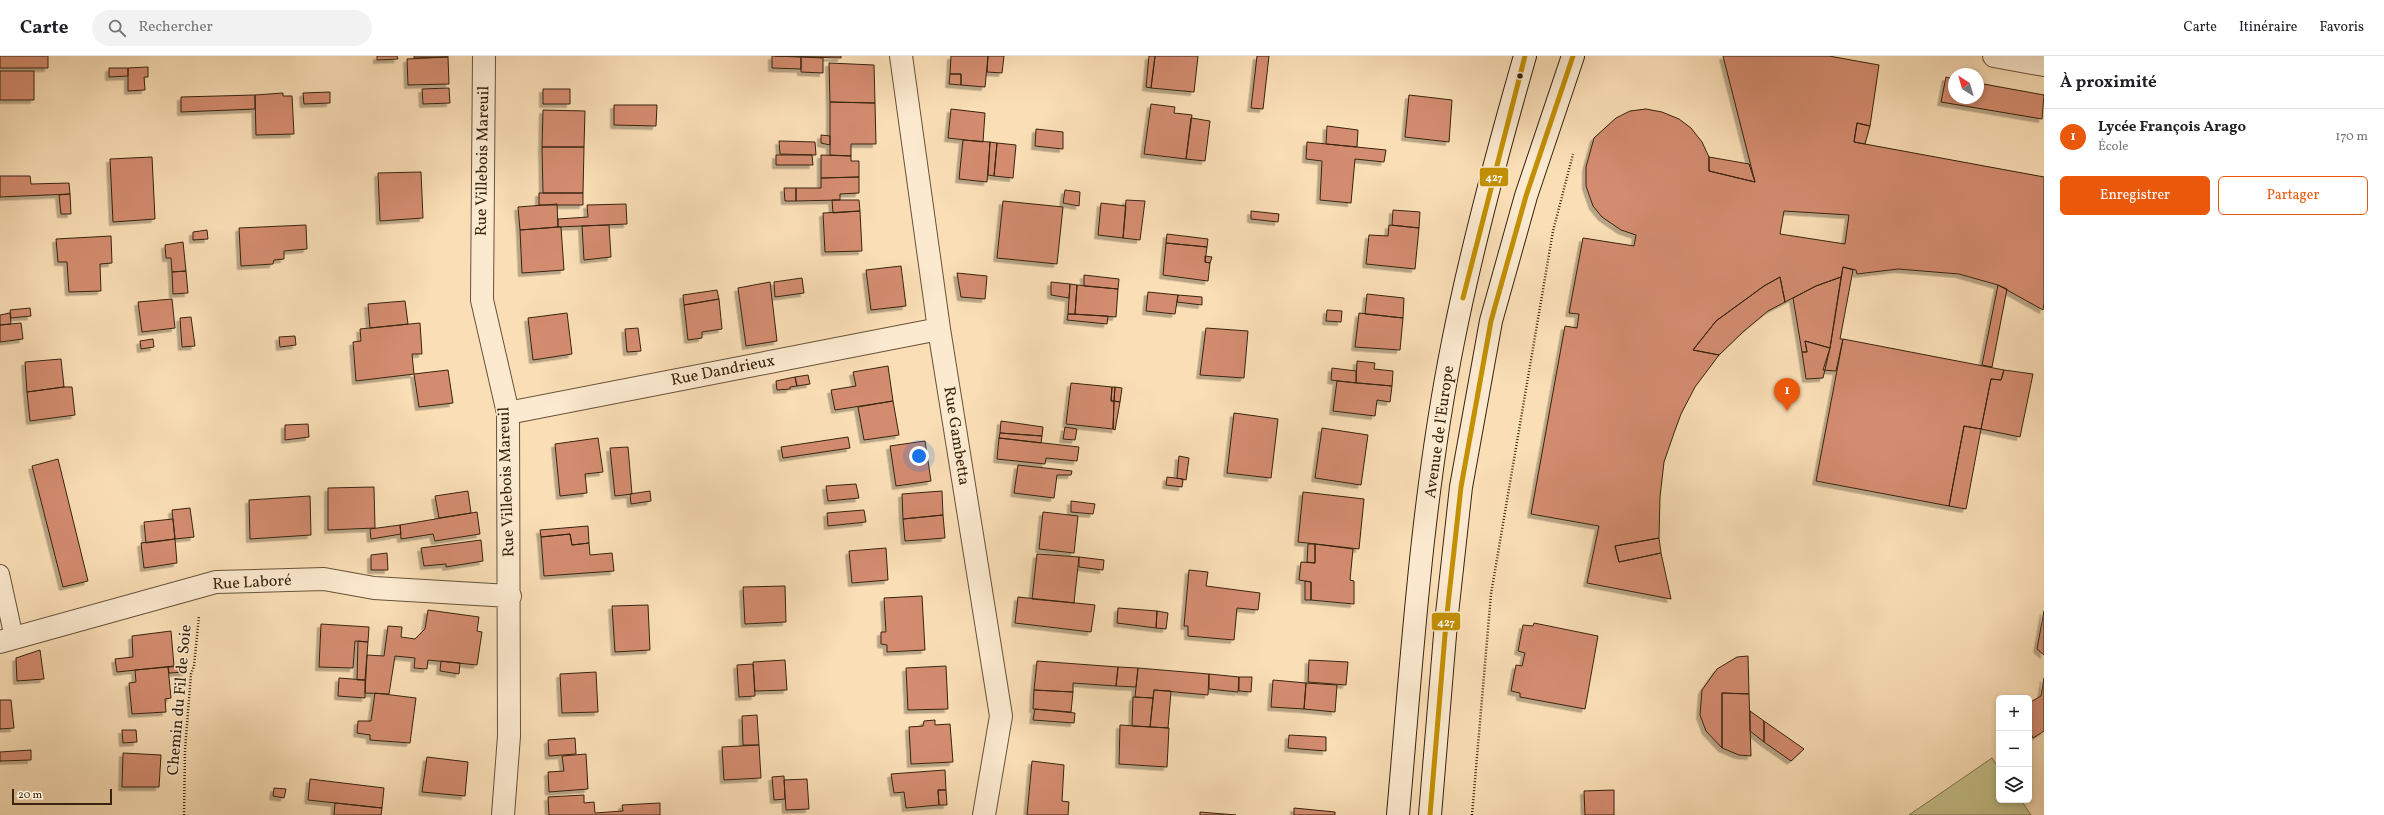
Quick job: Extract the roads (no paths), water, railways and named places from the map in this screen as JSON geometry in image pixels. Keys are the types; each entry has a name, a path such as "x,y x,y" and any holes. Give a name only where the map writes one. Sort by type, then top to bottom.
{"street":[{"name":"Rue Villebois Mareuil","path":"484,56 482,300 508,413 510,596 509,736 503,815"},
{"name":"Rue Gambetta","path":"901,56 939,329 1001,716 984,815"},
{"name":"Avenue de l'Europe","path":"1398,815 1416,612 1433,473 1453,342 1480,228 1525,56"},
{"name":"Avenue de l'Europe","path":"1430,815 1446,623 1461,487 1491,321 1526,196 1573,56"},
{"path":"1994,56 2044,65"},
{"name":"Rue Dandrieux","path":"508,413 939,329"},
{"name":"Rue Laboré","path":"7,640 216,582 324,579 374,588 510,596"}],"lane":[{"path":"0,574 7,640"}],"place":[{"name":"Lycée François Arago","path":"1787,411"}]}
